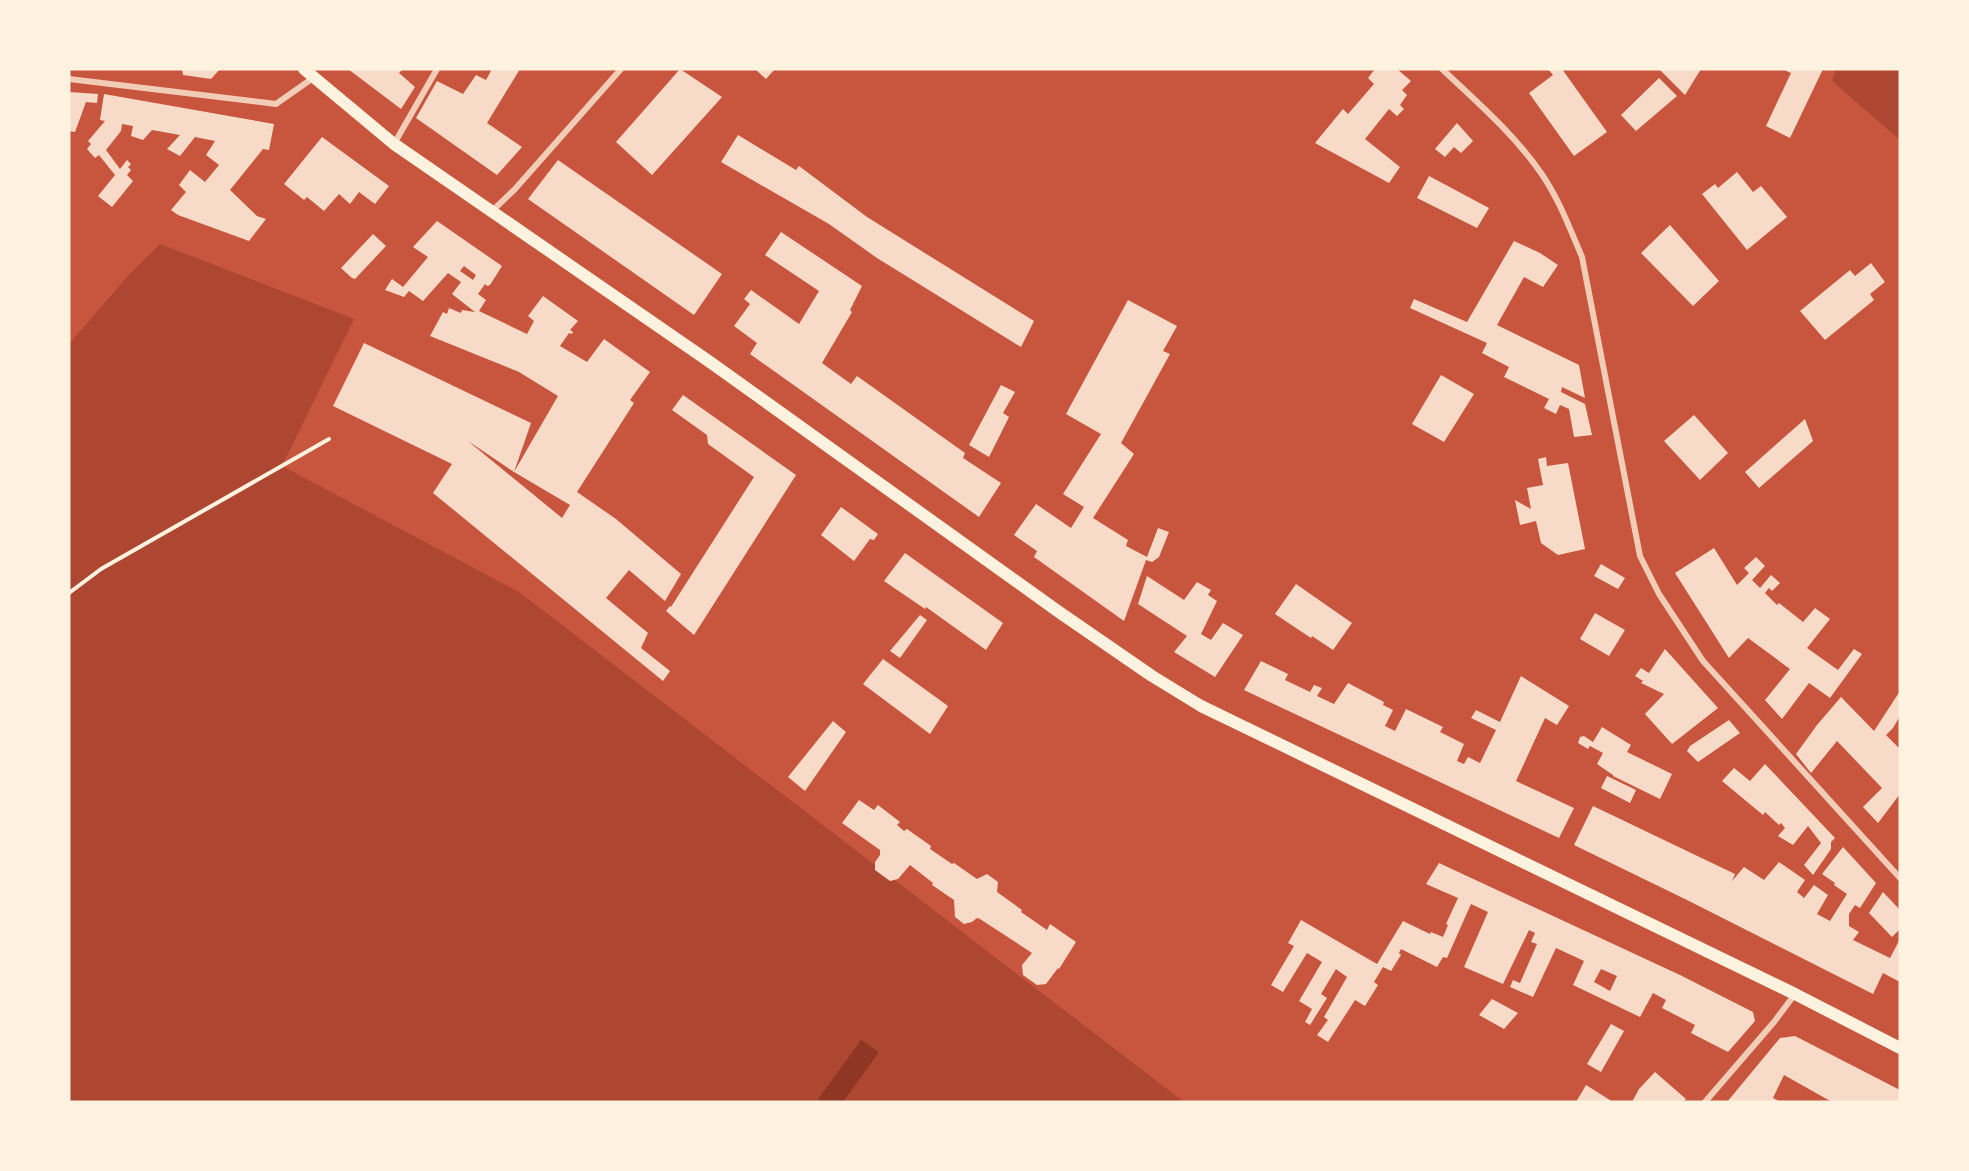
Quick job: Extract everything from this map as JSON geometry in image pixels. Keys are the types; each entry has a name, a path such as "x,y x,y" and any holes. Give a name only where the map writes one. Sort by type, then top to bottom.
{"main road":[{"path":"309,73 394,144 710,362 1152,676 1201,706 1795,994 1900,1048"}],"street":[{"path":"394,144 436,69"},
{"path":"491,212 515,189 621,69"},
{"path":"1442,69 1510,135 1542,174 1566,219 1582,257 1640,556 1659,594 1703,661 1900,878"},
{"path":"69,79 276,104 309,73"},
{"path":"1705,1102 1795,994"}],"path":[{"path":"69,593 101,568 329,439"}],"shaded area":[{"path":"1836,69 1900,69 1900,140 1832,81"},
{"path":"160,244 354,319 282,466 519,592 1184,1102 69,1102 69,344 129,275"},
{"path":"861,1040 879,1052 843,1102 816,1102"}],"building":[{"path":"182,69 220,69 211,79 183,75"},
{"path":"348,69 403,69 399,73 415,87 401,109"},
{"path":"492,69 520,69 487,123 522,147 497,175 416,118 437,81 463,94 476,75 486,80"},
{"path":"680,69 722,97 652,175 616,142"},
{"path":"755,69 773,69 774,70 766,79"},
{"path":"1375,69 1397,69 1411,81 1402,90 1407,95 1400,105 1404,109 1397,116 1389,109 1365,139 1400,167 1389,183 1315,143 1343,109 1348,114 1374,84 1368,78"},
{"path":"1548,69 1562,69 1607,132 1574,156 1529,93 1553,75"},
{"path":"1659,69 1701,69 1685,95"},
{"path":"1782,69 1823,69 1790,138 1766,126 1791,73"},
{"path":"1659,78 1677,96 1636,131 1621,115"},
{"path":"69,92 98,94 97,103 86,102 75,132 69,131"},
{"path":"104,94 274,124 269,150 263,149 230,190 257,216 266,219 249,241 178,215 171,210 186,192 179,185 190,170 205,182 219,165 206,155 215,141 195,137 180,156 167,149 180,135 152,130 143,140 131,136 133,126 122,124 121,131 106,150 120,169 127,160 131,164 128,167 131,170 127,175 133,181 112,207 98,196 115,175 99,155 95,158 87,149 91,144 88,141 105,121 100,120"},
{"path":"1457,123 1473,141 1461,153 1454,147 1445,157 1435,149"},
{"path":"738,135 796,170 799,166 867,217 1034,321 1021,347 877,258 829,224 721,162"},
{"path":"322,137 389,186 375,204 359,192 350,204 339,194 324,211 307,197 304,200 284,184"},
{"path":"558,160 722,274 694,315 528,199"},
{"path":"1737,172 1753,192 1761,186 1787,217 1747,250 1702,194 1715,184 1718,188"},
{"path":"1429,176 1489,208 1477,228 1417,198"},
{"path":"437,221 502,266 490,285 485,284 478,294 486,300 479,311 527,334 534,321 528,316 543,296 578,321 570,330 572,334 569,333 560,346 587,362 604,339 650,372 630,400 634,403 577,492 616,519 681,574 665,601 629,570 606,598 648,633 641,648 670,671 663,681 433,493 452,464 333,406 364,343 531,423 514,472 558,396 519,372 430,336 443,312 447,314 449,308 461,313 462,310 475,312 452,294 461,282 448,273 423,301 409,291 404,297 385,290 392,279 403,287 428,257 413,247","holes":["464,266 476,275 473,280 460,271","468,441 514,472 570,505 562,518"]},
{"path":"1670,225 1719,281 1693,306 1641,253"},
{"path":"781,232 862,286 850,310 852,312 822,363 851,384 857,376 965,453 963,458 1001,483 979,517 750,354 757,343 734,326 750,304 744,299 751,290 799,324 819,291 765,255"},
{"path":"373,234 386,246 355,279 352,278 341,268"},
{"path":"1514,241 1540,253 1558,265 1543,287 1524,277 1497,325 1579,365 1585,398 1562,387 1561,392 1585,404 1592,435 1574,437 1569,409 1560,405 1556,414 1544,408 1549,399 1504,377 1509,367 1482,353 1487,343 1410,308 1414,299 1467,322"},
{"path":"1871,263 1885,282 1870,294 1874,300 1825,340 1800,311 1850,270 1855,276"},
{"path":"1128,300 1177,326 1163,351 1170,354 1121,443 1134,454 1093,518 1128,540 1126,546 1147,557 1158,528 1169,532 1159,557 1152,562 1146,560 1124,621 1034,557 1037,551 1014,535 1036,504 1071,528 1084,507 1063,494 1101,434 1066,414"},
{"path":"1441,375 1474,394 1444,442 1412,424"},
{"path":"1001,385 1015,392 1003,413 1009,417 989,457 969,445"},
{"path":"683,395 796,475 694,635 666,611 671,607 754,477 708,444 707,435 672,410"},
{"path":"1694,415 1728,453 1700,480 1664,441"},
{"path":"1805,419 1813,441 1759,488 1745,472"},
{"path":"1546,457 1547,466 1568,463 1585,549 1558,555 1541,543 1536,521 1520,525 1515,500 1531,509 1527,488 1543,485 1538,459"},
{"path":"841,507 878,534 874,540 870,539 854,561 821,535"},
{"path":"1714,548 1737,585 1749,573 1744,568 1756,557 1765,566 1752,580 1760,588 1771,575 1780,583 1772,591 1769,588 1765,593 1777,605 1779,603 1803,622 1815,608 1830,619 1807,648 1838,670 1854,649 1862,654 1830,698 1809,683 1782,719 1765,700 1790,669 1748,638 1729,658 1675,573"},
{"path":"905,553 1003,623 986,650 926,607 925,609 884,581"},
{"path":"1601,564 1625,578 1618,589 1594,576"},
{"path":"1147,576 1184,600 1197,582 1211,590 1208,595 1217,601 1201,634 1211,640 1223,623 1243,635 1215,677 1174,652 1187,636 1138,604"},
{"path":"1296,584 1352,623 1333,650 1275,614"},
{"path":"1595,613 1625,630 1609,656 1580,639"},
{"path":"920,615 927,620 900,658 890,651"},
{"path":"1665,649 1718,708 1672,744 1645,714 1664,694 1641,683 1643,681 1635,676 1641,668 1649,673"},
{"path":"883,659 948,706 930,734 863,684"},
{"path":"1261,661 1288,674 1285,680 1310,692 1314,685 1322,688 1317,696 1334,704 1348,683 1384,702 1383,705 1393,710 1385,726 1395,731 1406,709 1443,727 1440,732 1464,744 1457,761 1464,764 1468,757 1480,763 1496,730 1471,718 1476,710 1500,722 1521,676 1569,706 1557,725 1545,718 1516,781 1574,808 1559,838 1244,690"},
{"path":"1900,691 1900,716 1886,735 1900,749 1900,794 1878,823 1863,807 1882,788 1837,741 1811,773 1796,754 1841,697 1874,731"},
{"path":"1729,720 1740,733 1698,762 1687,751 1690,746"},
{"path":"833,721 846,732 805,791 788,777"},
{"path":"1602,727 1631,745 1627,752 1672,774 1660,799 1613,776 1597,764 1603,753 1590,746 1588,749 1578,743 1580,737 1584,736 1593,742"},
{"path":"1765,764 1835,838 1831,842 1831,849 1813,875 1804,865 1821,843 1808,826 1793,845 1778,836 1785,828 1781,823 1779,825 1765,812 1763,815 1722,781 1734,768 1750,781"},
{"path":"1607,776 1636,790 1630,803 1601,788"},
{"path":"859,800 874,810 878,805 900,822 897,825 904,831 907,829 931,846 930,849 977,879 987,874 998,882 997,892 1022,910 1021,912 1047,930 1050,924 1076,942 1059,969 1046,984 1037,985 1023,975 1022,965 1032,953 980,919 977,918 964,924 955,917 954,900 932,885 933,883 910,865 898,879 890,881 875,870 875,862 880,855 880,850 842,823"},
{"path":"1593,806 1735,874 1732,881 1744,867 1764,880 1779,862 1805,880 1797,892 1804,898 1814,885 1828,895 1817,914 1830,921 1847,894 1822,874 1843,847 1876,883 1860,908 1855,905 1849,914 1849,926 1859,932 1853,940 1890,958 1900,939 1900,982 1883,973 1873,994 1574,845"},
{"path":"1439,863 1680,975 1753,1012 1755,1021 1728,1052 1691,1033 1695,1025 1662,1008 1666,1000 1653,993 1640,1017 1573,985 1584,961 1556,948 1533,997 1510,987 1513,980 1520,983 1537,944 1531,942 1535,933 1529,930 1503,984 1464,967 1488,912 1471,904 1447,958 1443,957 1437,967 1401,949 1399,953 1401,955 1391,971 1383,967 1374,982 1378,985 1365,1006 1355,1000 1328,1042 1317,1035 1328,1020 1324,1017 1347,977 1336,969 1321,994 1327,998 1310,1025 1305,1022 1312,1009 1299,1001 1322,962 1307,953 1283,992 1271,985 1294,946 1288,943 1301,920 1377,964 1403,921 1430,934 1431,932 1443,937 1448,925 1446,924 1458,898 1426,884","holes":["1601,969 1617,976 1610,991 1594,982"]},
{"path":"1883,892 1900,910 1900,929 1892,937 1869,913"},
{"path":"1492,999 1518,1013 1504,1029 1479,1015"},
{"path":"1611,1024 1624,1031 1601,1072 1587,1064"},
{"path":"1795,1036 1900,1090 1900,1102 1832,1102 1784,1075 1773,1098 1781,1102 1727,1102 1780,1038"},
{"path":"1655,1072 1686,1099 1683,1102 1632,1102 1639,1089"},
{"path":"1586,1085 1613,1102 1576,1102"}]}
